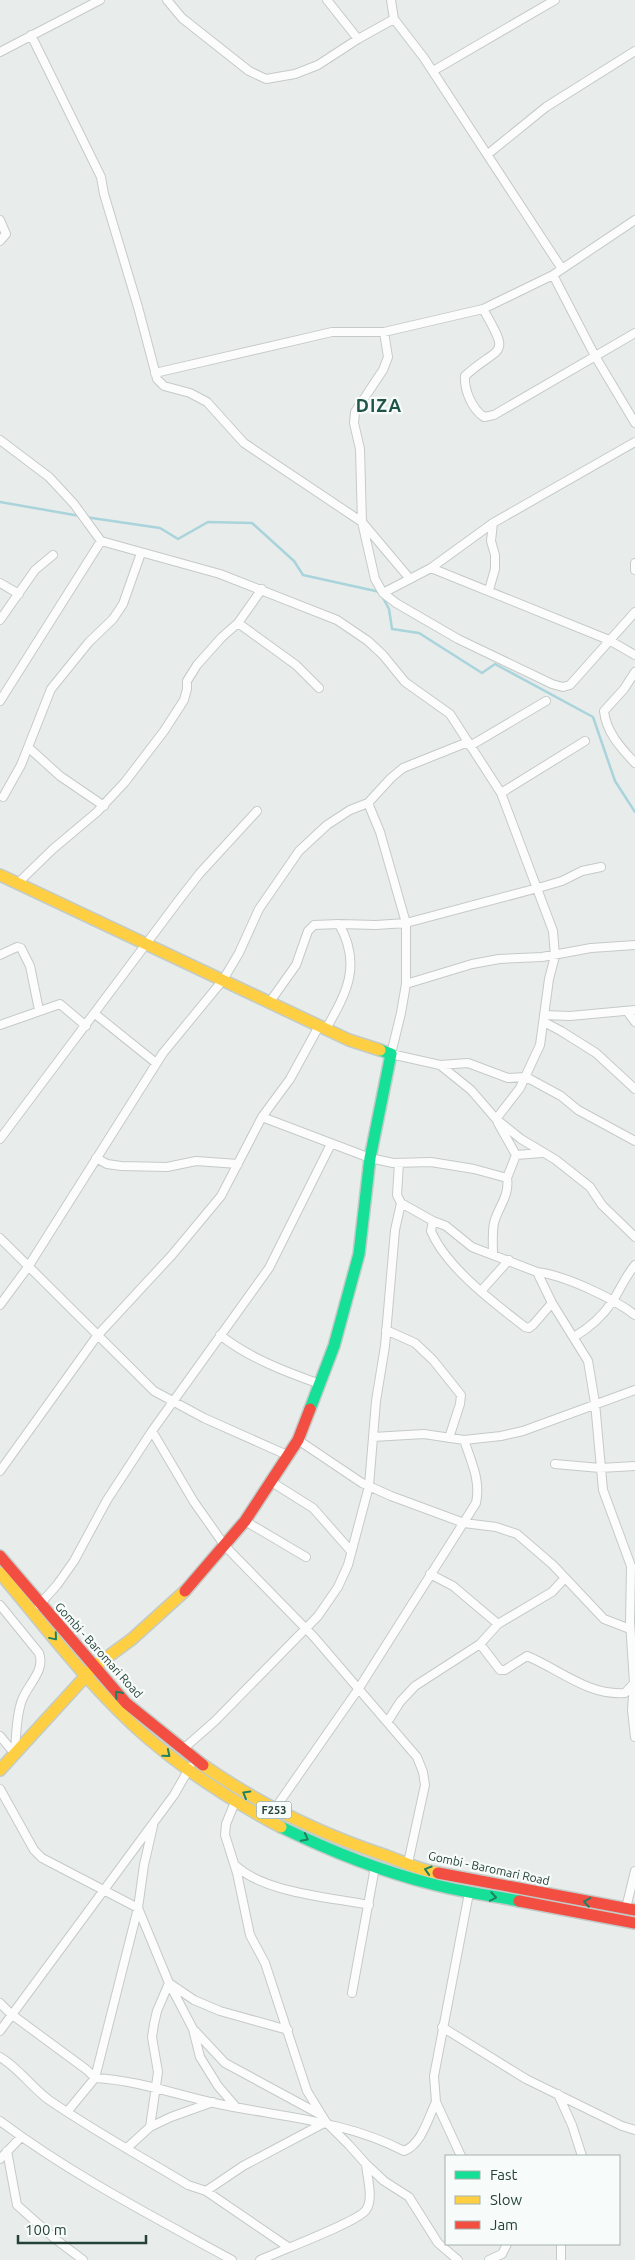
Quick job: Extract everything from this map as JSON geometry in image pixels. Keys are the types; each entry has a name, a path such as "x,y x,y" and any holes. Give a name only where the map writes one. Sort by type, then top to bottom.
{"main road":[{"path":"0,875 349,1040 391,1054 370,1158 359,1254 334,1346 298,1440 245,1521 226,1546 170,1606 91,1671 0,1770"},
{"name":"Gombi - Baromari Road","path":"0,1556 36,1608"},
{"name":"Gombi - Baromari Road","path":"0,1573 36,1608 141,1731 188,1771 267,1821 319,1846 375,1867 469,1892 635,1924"},
{"name":"Gombi - Baromari Road","path":"91,1671 182,1750 240,1791 274,1810 350,1844 442,1874 631,1909"}],"street":[{"path":"0,52 100,0"},
{"path":"167,0 182,18 249,71 266,79 295,74 318,65 358,39 394,19"},
{"path":"328,0 358,39"},
{"path":"391,0 394,19 433,71 562,270"},
{"path":"433,71 555,0"},
{"path":"31,35 101,177 104,194 138,307 155,373 164,386 190,393 207,402 244,443 362,522 410,578"},
{"path":"488,154 546,107 635,51"},
{"path":"0,220 6,234 0,240"},
{"path":"155,373 332,332 384,332 483,309 553,276 635,220"},
{"path":"553,276 595,356 635,423"},
{"path":"483,309 500,338 500,346 493,355 464,376 464,386 477,412 484,417 494,415 635,332"},
{"path":"384,332 388,357 383,370 356,412 354,423 360,449 359,474 362,522 371,566 375,579 383,593 396,603 458,639 552,684 563,687 570,684 635,612"},
{"path":"0,440 49,477 74,504 102,542 220,574 337,620 368,641 383,655 405,682 455,718 469,744 501,793 554,931 555,956 549,980 540,1046 526,1077 512,1100 496,1119"},
{"path":"383,593 431,568 493,522 635,442"},
{"path":"489,590 495,569 491,541 493,522"},
{"path":"0,700 102,542"},
{"path":"4,797 13,783 51,689 89,642 113,619 123,604 141,553"},
{"path":"0,620 34,570 53,555"},
{"path":"635,563 635,570"},
{"path":"431,568 609,640 635,655"},
{"path":"0,583 19,594"},
{"path":"18,883 53,849 104,806 164,731 184,700 187,681 197,665 222,637 238,623 262,590"},
{"path":"238,623 296,666 318,688"},
{"path":"635,672 624,690 604,711 605,720 611,733 635,763"},
{"path":"0,1305 28,1267 156,1063 223,980 240,953 259,909 299,851 327,825 350,810 368,803 403,768 469,744 546,701"},
{"path":"501,793 585,741"},
{"path":"28,748 60,776 104,806"},
{"path":"368,803 380,832 406,923 406,984 391,1054 440,1065 468,1063 508,1078 526,1077 561,1096 578,1110 635,1141"},
{"path":"0,1139 200,873 257,811"},
{"path":"270,1003 296,965 308,930 314,925 406,923 538,888 562,881 582,871 602,867"},
{"path":"0,1471 97,1336 203,1220 221,1196 262,1117 290,1079 348,986 351,957 345,934 339,924"},
{"path":"406,984 472,964 499,959 555,956 590,948 635,945"},
{"path":"0,956 17,947 21,948 30,966 40,1010"},
{"path":"0,1025 60,1004 86,1026"},
{"path":"544,1018 631,1011 635,1022"},
{"path":"94,1014 156,1063"},
{"path":"544,1018 596,1053 635,1089"},
{"path":"440,1065 471,1090 496,1119 521,1140 556,1160 590,1187 602,1205 635,1236"},
{"path":"262,1117 370,1158 399,1163 431,1162 474,1169 507,1178"},
{"path":"496,1119 516,1155"},
{"path":"36,1608 57,1585 74,1561 107,1500 152,1431 269,1268 331,1144"},
{"path":"516,1155 542,1153"},
{"path":"493,1255 495,1222 509,1186 507,1178 516,1155"},
{"path":"96,1158 107,1164 121,1166 167,1167 196,1161 238,1164"},
{"path":"182,1750 216,1721 327,1605 348,1565 350,1550 369,1486 376,1401 386,1330 395,1230 401,1204 397,1195 399,1163"},
{"path":"401,1204 446,1226 472,1246 537,1272 551,1273 613,1301 635,1315"},
{"path":"433,1221 431,1231 446,1257 480,1291 511,1317 529,1328 552,1303"},
{"path":"0,1238 154,1391 204,1418 287,1455"},
{"path":"480,1291 509,1260"},
{"path":"574,1337 599,1318 613,1301 618,1288 635,1265"},
{"path":"537,1272 552,1303 588,1361 595,1403 603,1490 633,1567 630,1629 635,1682 632,1710 635,1736"},
{"path":"386,1330 415,1343 433,1360 461,1395 449,1438"},
{"path":"220,1335 234,1346 279,1368 320,1384"},
{"path":"373,1437 424,1434 464,1440 501,1436 635,1390"},
{"path":"152,1431 194,1502 226,1546 359,1688 417,1756 425,1784 408,1863"},
{"path":"298,1440 369,1486 463,1522 496,1527 517,1534 553,1565 604,1619 630,1629"},
{"path":"274,1810 359,1688 476,1503 479,1492 477,1481 464,1440"},
{"path":"555,1464 600,1468 635,1466"},
{"path":"270,1481 313,1508 350,1550"},
{"path":"245,1521 306,1557"},
{"path":"430,1574 453,1586 498,1624"},
{"path":"388,1721 400,1702 415,1686 480,1644 498,1624 552,1592 565,1578"},
{"path":"0,1606 39,1653 42,1661 38,1674 21,1702 15,1754"},
{"path":"480,1644 500,1670 504,1670 527,1656 561,1674 608,1692 625,1692 635,1682"},
{"path":"0,1736 15,1754"},
{"path":"0,2031 10,2014 36,1983 153,1823 195,1760"},
{"path":"0,1788 34,1850 42,1858 138,1908 169,1983 193,2029 200,2057 218,2086 236,2106"},
{"path":"235,1802 226,1824 225,1835 235,1865 250,1935 265,1963 288,2030 300,2074 323,2119"},
{"path":"67,2112 95,2078 138,1908 144,1865 153,1823"},
{"path":"235,1865 247,1876 267,1885 369,1905"},
{"path":"352,1993 375,1867"},
{"path":"631,1909 635,1871"},
{"path":"461,2155 436,2102 434,2076 469,1892"},
{"path":"169,1983 194,2000 220,2012 288,2030"},
{"path":"150,2127 158,2072 152,2037 157,2011 169,1983"},
{"path":"0,2003 10,2014 88,2070 95,2078 156,2087 213,2102 323,2119 383,2140 404,2151 411,2148 417,2142 436,2102"},
{"path":"442,2027 526,2079 635,2130"},
{"path":"193,2029 225,2062 323,2119 384,2181 409,2197 438,2243 458,2260"},
{"path":"0,2057 18,2070 36,2090 67,2112 188,2185 206,2190 288,2247"},
{"path":"558,2094 572,2125 582,2155"},
{"path":"127,2148 150,2127 171,2117 213,2102"},
{"path":"206,2190 323,2119"},
{"path":"0,2122 21,2137 113,2192 232,2260"},
{"path":"0,2158 21,2137"},
{"path":"7,2151 17,2205 54,2238 83,2260"},
{"path":"260,2260 347,2223 367,2210 370,2199 366,2164"},
{"path":"489,2260 502,2254 506,2245"},
{"path":"561,2245 561,2260"}],"waterway":[{"path":"0,502 80,516"},
{"path":"85,517 160,528 178,539 208,522 252,523 294,561 303,575 380,592"},
{"path":"382,596 389,609 392,629 419,633 482,673 495,664 593,717 615,781 635,812"}],"traffic: fast":[{"path":"310,1409 334,1346 359,1254 370,1158 391,1054 380,1050"},
{"path":"281,1827 337,1852 393,1873 443,1887 519,1901"}],"traffic: slow":[{"path":"0,875 349,1040 380,1050"},
{"path":"0,1573 90,1680 149,1739 213,1787 281,1827"},
{"path":"0,1770 94,1667 132,1639 185,1591"},
{"path":"203,1765 269,1806 315,1828 412,1866 438,1873"}],"traffic: jam":[{"path":"185,1591 245,1521 298,1440 310,1409"},
{"path":"0,1556 126,1703 203,1765"},
{"path":"438,1873 635,1910"},
{"path":"519,1901 635,1923"}],"district":[{"name":"DIZA","path":"379,405"}]}
